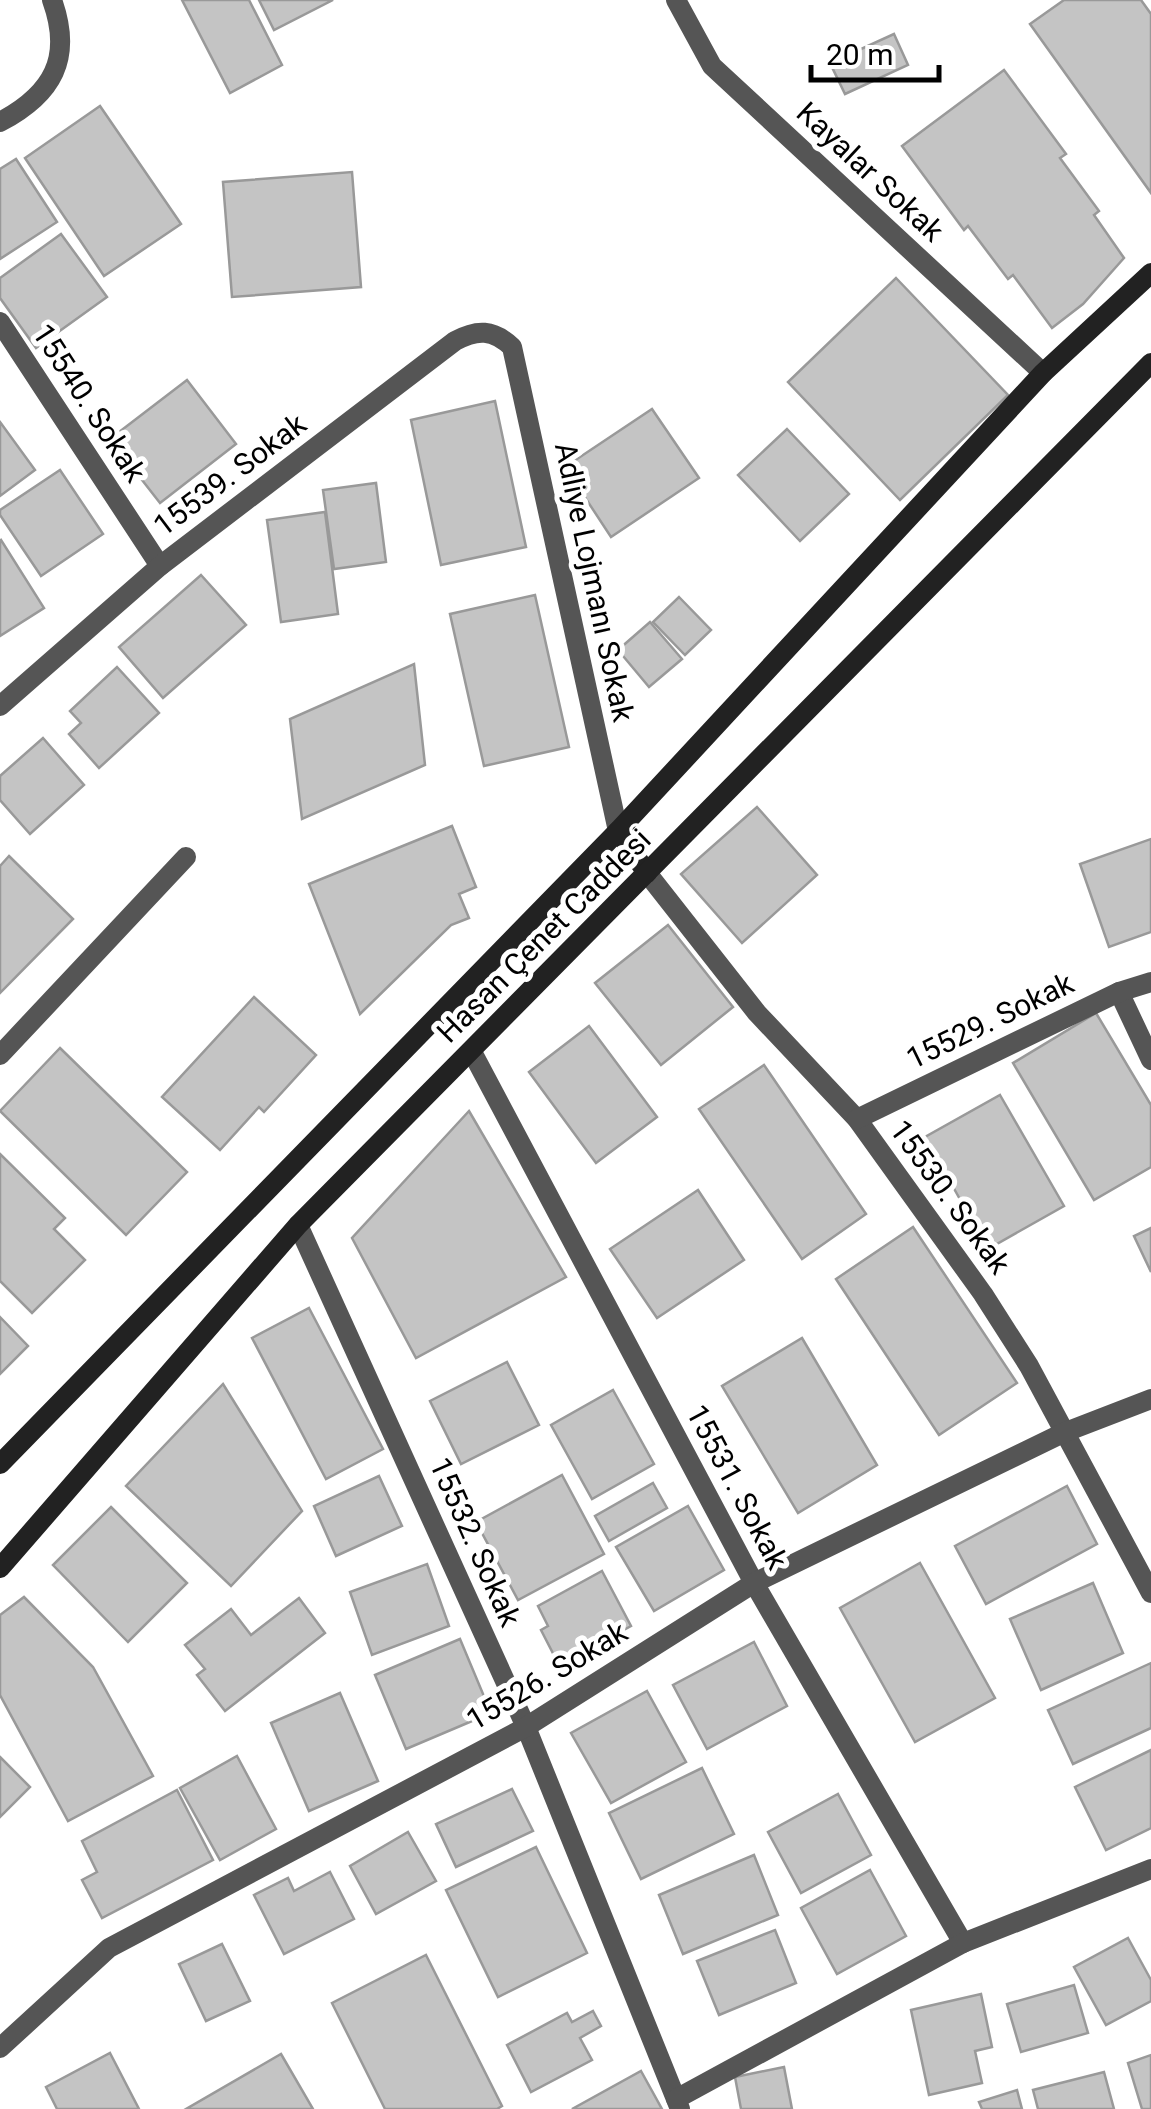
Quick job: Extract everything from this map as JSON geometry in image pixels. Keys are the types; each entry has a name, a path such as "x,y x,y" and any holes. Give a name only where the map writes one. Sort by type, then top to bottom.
{"street":[{"path":"0,122 23,110 50,85 62,47 52,0"},
{"name":"Kayalar Sokak","path":"676,0 712,66 1043,373"},
{"path":"0,1464 618,831 1043,373 1151,273"},
{"name":"15540. Sokak","path":"0,322 160,566"},
{"name":"15539. Sokak","path":"0,706 160,566 455,341 486,332 500,336 512,347"},
{"name":"Adliye Lojmanı Sokak","path":"512,347 618,831"},
{"name":"Hasan Çenet Caddesi","path":"0,1568 298,1226 1151,363"},
{"path":"618,831 647,874"},
{"path":"0,1055 186,856"},
{"name":"15530. Sokak","path":"647,874 757,1013 857,1119 983,1294 1029,1366 1151,1593"},
{"name":"15529. Sokak","path":"857,1119 1119,992 1151,982"},
{"path":"1119,992 1151,1060"},
{"name":"15531. Sokak","path":"472,1052 754,1584 963,1942"},
{"name":"15532. Sokak","path":"298,1226 526,1728 678,2104"},
{"name":"15526. Sokak","path":"0,2048 109,1948 526,1728 754,1584 1063,1433 1151,1399"},
{"path":"678,2104 963,1942 1151,1869"}],"building":[{"path":"182,0 249,0 282,65 230,93"},
{"path":"259,0 333,0 274,30"},
{"path":"1064,0 1141,0 1151,14 1151,193 1030,24"},
{"path":"894,34 908,65 845,94 830,63"},
{"path":"1004,70 1066,154 1060,158 1099,211 1094,215 1124,258 1083,304 1052,328 1013,275 1008,279 968,226 964,230 902,146"},
{"path":"100,106 181,224 104,276 25,158"},
{"path":"16,159 57,222 0,259 0,169"},
{"path":"352,172 361,287 232,297 223,182"},
{"path":"61,234 107,297 36,348 0,298 0,278"},
{"path":"896,278 1008,395 900,500 788,382"},
{"path":"187,380 236,444 160,503 110,439"},
{"path":"495,401 526,547 441,565 411,420"},
{"path":"652,409 699,478 611,537 565,467"},
{"path":"0,422 35,470 0,496"},
{"path":"787,429 849,494 800,541 738,475"},
{"path":"60,470 103,534 41,576 0,510"},
{"path":"376,483 386,562 334,569 323,490"},
{"path":"325,512 338,614 281,622 267,520"},
{"path":"0,541 44,608 0,636"},
{"path":"201,575 246,625 163,698 119,647"},
{"path":"535,595 569,747 484,766 450,614"},
{"path":"679,597 711,630 685,655 653,622"},
{"path":"650,622 682,659 649,687 618,650"},
{"path":"414,664 425,765 302,819 290,719"},
{"path":"117,667 159,713 99,768 69,734 81,723 70,711"},
{"path":"43,738 84,785 30,834 0,800 0,776"},
{"path":"757,807 817,875 742,943 681,874"},
{"path":"452,826 476,887 459,894 469,918 451,925 360,1014 309,884"},
{"path":"1151,839 1151,932 1109,947 1080,864"},
{"path":"9,856 73,919 0,993 0,866"},
{"path":"668,925 733,1007 661,1065 595,983"},
{"path":"254,997 316,1055 264,1112 259,1107 220,1150 162,1097"},
{"path":"1096,1013 1151,1105 1151,1167 1094,1200 1013,1063"},
{"path":"589,1026 657,1117 596,1163 529,1072"},
{"path":"60,1048 187,1172 126,1235 0,1111"},
{"path":"764,1065 866,1214 802,1259 699,1109"},
{"path":"1000,1095 1064,1206 988,1249 925,1137"},
{"path":"469,1111 566,1277 416,1358 352,1238"},
{"path":"0,1154 65,1218 54,1229 85,1260 32,1313 0,1281"},
{"path":"698,1190 744,1260 657,1318 610,1249"},
{"path":"913,1227 1017,1383 939,1435 836,1279"},
{"path":"1151,1228 1151,1272 1134,1236"},
{"path":"309,1308 383,1449 326,1479 252,1338"},
{"path":"0,1317 28,1346 0,1374"},
{"path":"802,1338 877,1465 798,1513 722,1386"},
{"path":"507,1362 539,1425 461,1464 430,1401"},
{"path":"223,1384 302,1511 231,1586 126,1486"},
{"path":"613,1390 654,1464 592,1499 551,1425"},
{"path":"562,1475 604,1554 518,1600 476,1522"},
{"path":"379,1476 402,1526 336,1556 314,1506"},
{"path":"653,1483 667,1508 609,1541 595,1516"},
{"path":"1067,1486 1097,1544 986,1604 955,1546"},
{"path":"688,1506 724,1570 654,1611 616,1547"},
{"path":"111,1507 187,1583 128,1642 53,1565"},
{"path":"920,1563 995,1698 915,1742 840,1608"},
{"path":"427,1564 449,1626 372,1655 350,1592"},
{"path":"602,1571 631,1626 559,1665 541,1630 548,1626 538,1606"},
{"path":"1093,1583 1123,1653 1041,1690 1010,1619"},
{"path":"24,1597 93,1667 153,1776 68,1821 0,1695 0,1615"},
{"path":"299,1598 325,1633 225,1711 197,1675 205,1669 185,1645 231,1609 251,1635"},
{"path":"460,1639 491,1713 406,1749 375,1675"},
{"path":"754,1642 787,1706 707,1749 673,1685"},
{"path":"1151,1663 1151,1728 1073,1764 1048,1710"},
{"path":"647,1691 686,1762 611,1803 571,1733"},
{"path":"340,1693 378,1781 309,1811 271,1723"},
{"path":"1151,1750 1151,1828 1106,1850 1075,1787"},
{"path":"237,1756 276,1829 220,1860 180,1788"},
{"path":"0,1757 30,1787 0,1817"},
{"path":"702,1768 734,1834 641,1879 609,1813"},
{"path":"512,1789 533,1831 456,1867 436,1824"},
{"path":"177,1790 213,1860 102,1918 82,1880 97,1872 82,1841"},
{"path":"838,1794 871,1855 801,1893 768,1832"},
{"path":"408,1832 436,1881 376,1914 350,1866"},
{"path":"536,1847 587,1953 498,1997 446,1890"},
{"path":"754,1855 778,1915 683,1954 659,1895"},
{"path":"870,1870 906,1936 837,1974 801,1908"},
{"path":"330,1872 354,1919 284,1954 254,1895 288,1878 294,1891"},
{"path":"775,1930 796,1983 719,2015 697,1961"},
{"path":"1128,1938 1151,1980 1151,2001 1106,2025 1074,1967"},
{"path":"222,1944 250,2001 206,2021 179,1964"},
{"path":"426,1955 502,2106 497,2109 385,2109 332,2003"},
{"path":"1074,1985 1088,2033 1021,2052 1007,2004"},
{"path":"981,1994 992,2047 975,2051 982,2083 929,2095 911,2010"},
{"path":"593,2011 601,2026 580,2038 592,2060 531,2092 507,2045 567,2013 572,2022"},
{"path":"110,2053 139,2109 57,2109 46,2087"},
{"path":"281,2054 313,2109 186,2109"},
{"path":"1151,2055 1151,2109 1142,2109 1128,2063"},
{"path":"784,2067 792,2109 741,2109 735,2077"},
{"path":"641,2071 662,2109 572,2109"},
{"path":"1104,2072 1114,2109 1038,2109 1033,2090"},
{"path":"1017,2090 1022,2109 982,2109 979,2102"}]}
